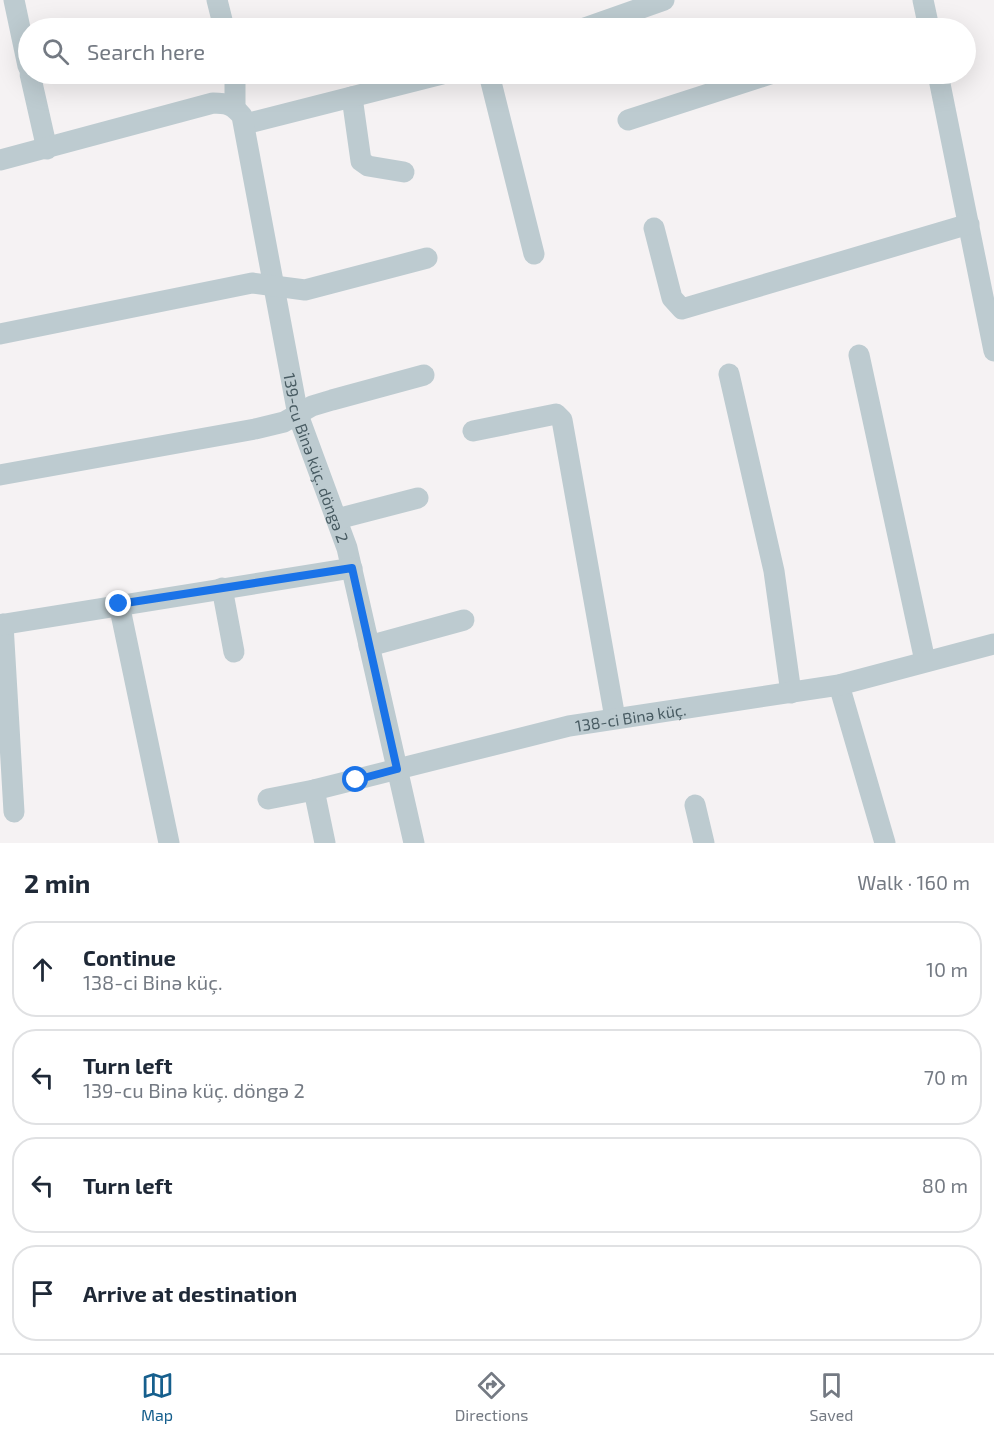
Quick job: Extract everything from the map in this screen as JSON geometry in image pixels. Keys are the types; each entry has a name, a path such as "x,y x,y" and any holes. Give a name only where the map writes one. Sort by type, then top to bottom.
{"street":[{"path":"14,0 18,19"},
{"path":"217,0 222,18"},
{"path":"613,18 664,0"},
{"path":"922,0 923,18"},
{"path":"32,84 47,150"},
{"name":"139-cu Binə küç. döngə 2","path":"236,84 240,116 276,286 282,332 298,415 337,519 352,568 414,843"},
{"path":"0,160 47,150 213,104 226,103 240,116 352,97 403,84"},
{"path":"492,84 534,254"},
{"path":"628,120 739,84"},
{"path":"940,84 994,351"},
{"path":"352,97 361,161 368,166 404,172"},
{"path":"654,228 672,298 682,309 969,224"},
{"path":"0,334 252,284 305,290 427,258"},
{"path":"859,355 925,661"},
{"path":"729,374 774,571 791,693"},
{"path":"0,475 255,429 298,415 312,406 424,375"},
{"path":"473,431 556,414 562,420 615,718"},
{"path":"337,519 418,498"},
{"path":"14,812 1,625 119,604 352,568"},
{"path":"222,588 234,652"},
{"path":"119,604 169,843"},
{"path":"369,646 464,620"},
{"name":"138-ci Binə küç.","path":"268,798 314,790 569,726 839,685 994,644"},
{"path":"839,685 885,843"},
{"path":"314,790 325,843"},
{"path":"695,805 704,843"}],"route":[{"path":"119,604 352,568 397,769 356,780"}]}
